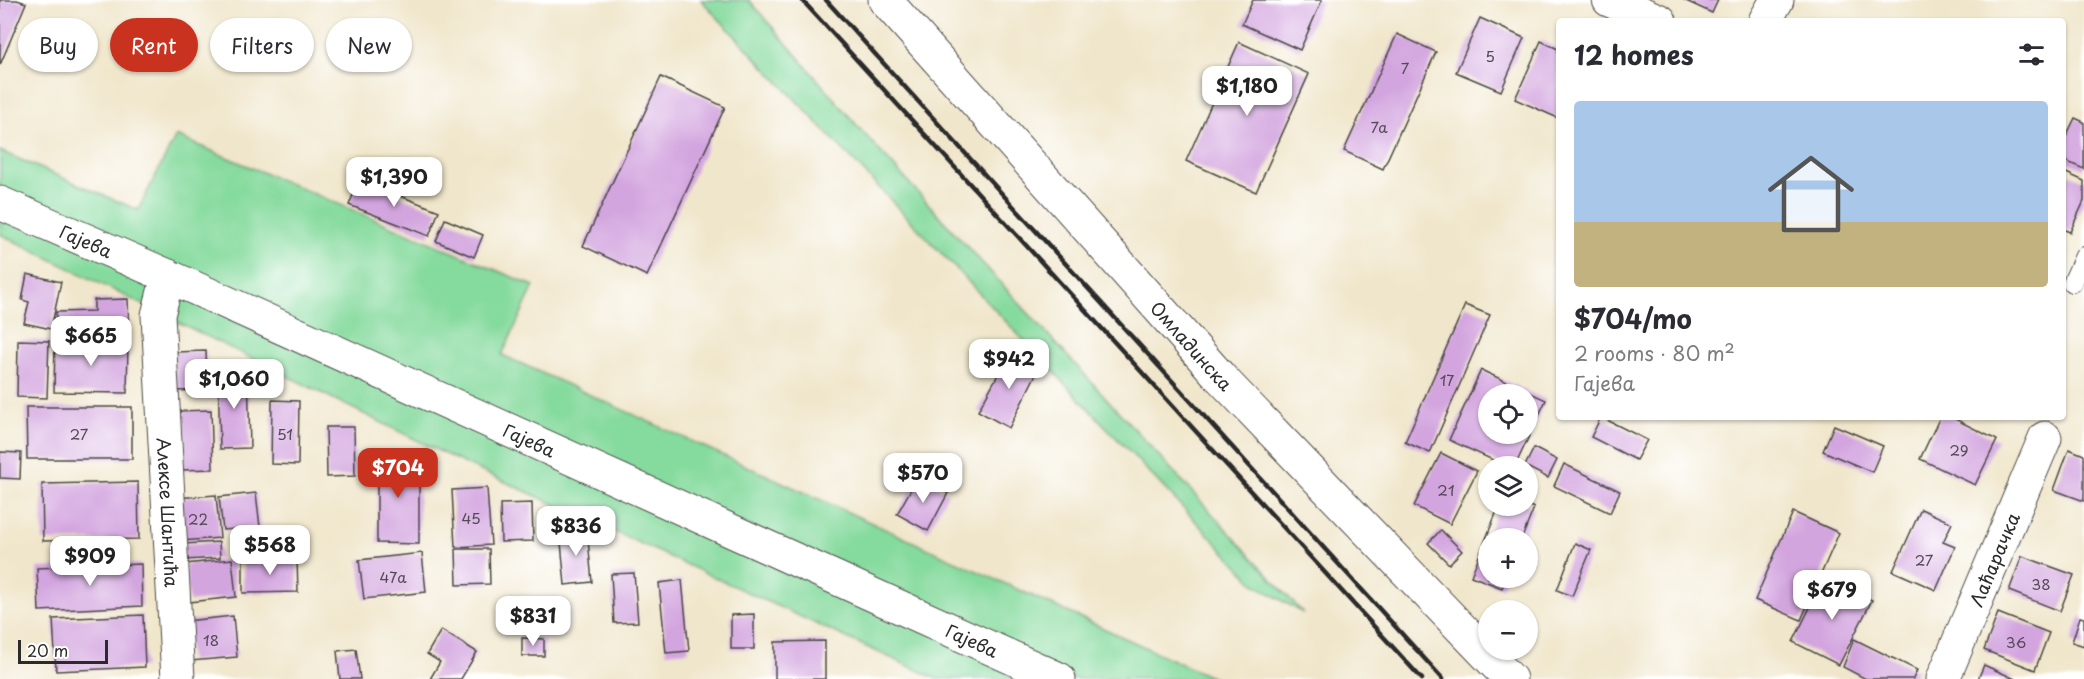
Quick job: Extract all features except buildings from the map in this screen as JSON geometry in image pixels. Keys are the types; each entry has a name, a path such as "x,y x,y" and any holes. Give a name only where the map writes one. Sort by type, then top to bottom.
{"street":[{"name":"Омладинска","path":"885,0 1221,378 1510,679"},
{"path":"1609,0 1653,18"},
{"path":"1767,18 1777,0"},
{"name":"Гајева","path":"0,203 168,276 1059,679"},
{"name":"Алексе Шантића","path":"168,276 158,315 178,679"},
{"name":"Лаћарачка","path":"1943,679 2045,438"}],"lane":[{"path":"2072,283 2084,256"}],"green space":[{"path":"701,0 749,0 867,137 1303,613 1256,585"},
{"path":"176,136 534,286 502,355 1215,679 937,679 455,459 0,234 0,151 138,210"}],"railway":[{"path":"802,0 1422,679"},
{"path":"826,0 1443,679"}]}
